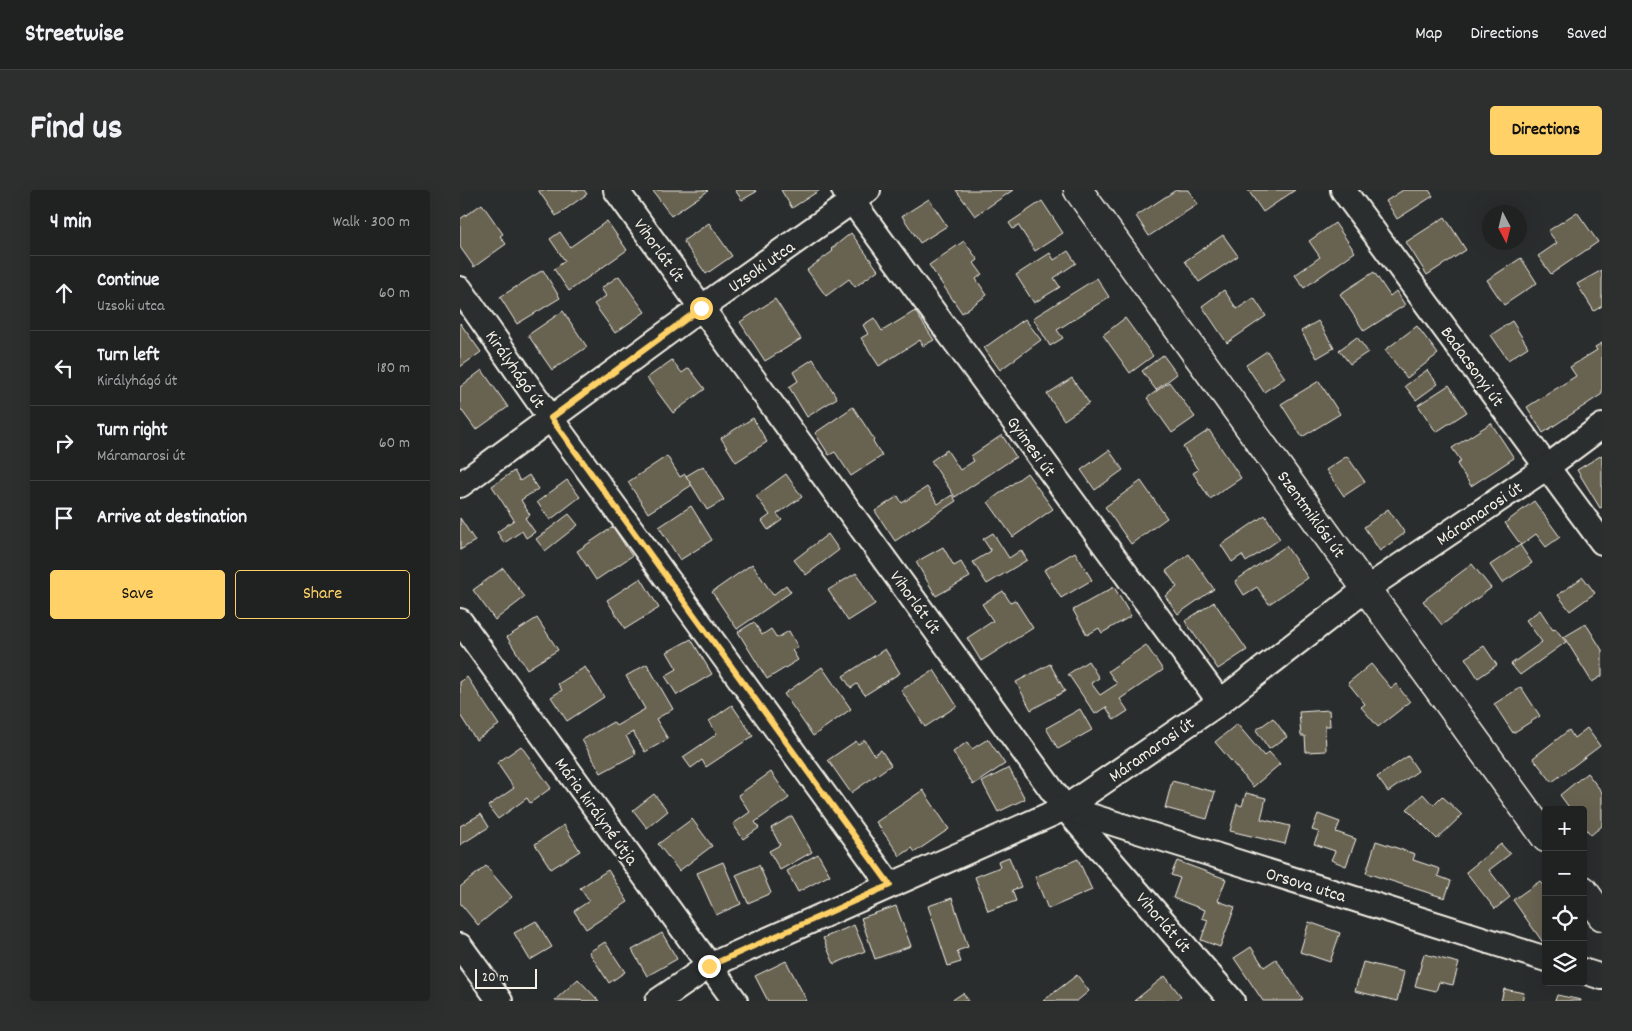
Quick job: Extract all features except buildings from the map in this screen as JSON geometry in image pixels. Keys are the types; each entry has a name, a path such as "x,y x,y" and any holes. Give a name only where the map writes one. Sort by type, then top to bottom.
{"street":[{"name":"Vihorlát út","path":"616,190 1065,808 1232,1001"},
{"name":"Szentmiklósi út","path":"1078,190 1542,832"},
{"name":"Badacsonyi út","path":"1343,190 1602,542"},
{"name":"Uzsoki utca","path":"460,485 855,194"},
{"name":"Gyimesi út","path":"855,194 1220,702"},
{"name":"Királyhágó út","path":"460,289 551,418 890,885"},
{"name":"Máramarosi út","path":"658,1001 709,966 1065,808 1220,702 1366,589 1547,467 1602,426"},
{"name":"Mária királyné útja","path":"460,621 735,1001"},
{"name":"Orsova utca","path":"1065,808 1542,958"},
{"path":"1587,895 1602,916"},
{"path":"460,946 500,1001"},
{"path":"1587,972 1602,977"}],"route":[{"path":"701,308 551,418 890,885 709,966"}]}
